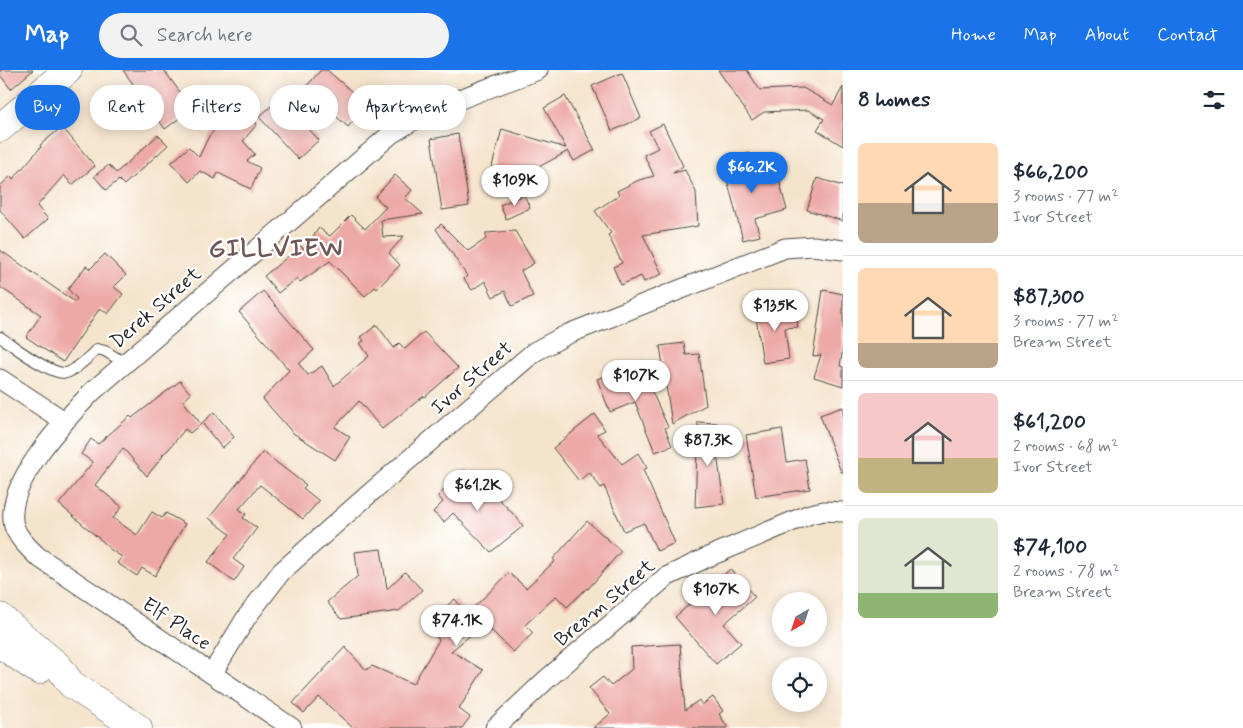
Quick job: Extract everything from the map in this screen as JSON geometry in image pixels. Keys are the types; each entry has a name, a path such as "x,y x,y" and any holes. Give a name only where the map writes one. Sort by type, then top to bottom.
{"main road":[{"path":"0,128 68,70"},
{"path":"0,617 59,668 72,684 138,728"},
{"path":"0,644 53,680 72,684"}],"street":[{"name":"Derek Street","path":"37,556 22,541 14,526 15,498 33,463 64,421 93,391 391,134 409,122 538,70"},
{"name":"Ivor Street","path":"212,674 246,618 281,572 534,352 568,334 785,248 813,246 843,250"},
{"path":"0,379 64,421"},
{"name":"Bream Street","path":"495,728 547,679 666,578 708,556 810,514 824,511 843,512"},
{"name":"Elf Place","path":"37,556 292,728"}],"lane":[{"path":"0,337 43,365 59,373 68,372 86,360 97,349 105,351 125,363"}],"building":[{"path":"0,70 33,70 11,89 0,75"},
{"path":"123,70 164,70 175,85 174,122 165,129 164,128 164,85 134,85"},
{"path":"321,70 327,70 348,88 348,127 338,118 338,85 308,85"},
{"path":"718,70 747,70 760,90 803,88 833,105 843,87 843,146 817,130 824,119 808,110 764,112 752,120"},
{"path":"622,73 641,118 612,131 592,86"},
{"path":"565,96 595,150 574,161 568,151 528,173 523,191 488,181 502,129 566,148 544,108"},
{"path":"270,107 270,129 260,118"},
{"path":"663,124 683,166 673,173 685,170 696,192 698,226 643,235 662,274 644,282 641,276 621,285 613,267 622,263 608,235 611,233 595,211 619,195 617,191 639,180 654,176 644,155 658,148 649,131"},
{"path":"58,130 65,130 95,166 72,185 64,175 37,206 48,219 25,239 0,210 0,186 11,176 13,179 41,147 40,145"},
{"path":"214,130 252,130 243,141 255,154 247,161 260,168 251,189 218,173 215,179 200,171 189,182 171,163 189,147 199,157 209,136"},
{"path":"271,130 310,130 319,140 298,159"},
{"path":"458,134 469,206 442,210 431,139"},
{"path":"158,135 168,145 124,185 119,180 106,190 94,176 109,165 116,173"},
{"path":"750,153 756,178 777,173 787,210 755,219 760,236 743,240 722,160"},
{"path":"395,175 412,190 405,198 423,214 381,220 383,237 404,236 389,253 400,265 377,289 375,287 365,296 330,261 300,282 297,278 278,293 264,276 301,246 304,249 319,228 330,236 351,215 365,229 386,207 375,197"},
{"path":"817,178 843,186 843,221 807,210"},
{"path":"524,195 530,208 506,219 500,205"},
{"path":"441,224 468,251 486,239 486,233 515,231 534,263 521,271 533,296 512,306 505,291 493,297 485,281 472,290 464,279 467,276 436,229"},
{"path":"0,250 75,302 77,299 68,289 86,266 90,269 105,254 126,275 114,287 123,294 108,314 100,308 63,362 26,337 41,315 0,287"},
{"path":"823,290 843,294 843,348 840,366 843,367 843,386 814,377 821,355 813,356"},
{"path":"263,291 314,350 299,364 308,375 322,366 334,386 369,356 360,343 364,341 361,337 377,325 394,348 399,343 405,349 424,332 458,368 425,397 382,429 359,401 335,427 350,437 335,460 293,433 263,399 289,370 239,312"},
{"path":"795,305 798,327 785,328 789,359 763,363 755,311"},
{"path":"684,343 686,355 699,354 706,405 672,424 660,346"},
{"path":"639,363 668,427 665,428 672,446 655,452 635,402 610,412 597,379"},
{"path":"180,381 191,394 183,401 201,424 190,433 185,429 162,455 147,476 123,448 95,485 122,507 113,518 137,535 152,512 162,518 166,513 185,524 155,576 142,568 137,576 117,563 122,557 108,548 59,504 93,462 81,454 91,439 98,444 130,416 132,418"},
{"path":"843,407 843,472 841,472 820,415"},
{"path":"214,412 234,437 222,448 202,423"},
{"path":"595,414 605,430 597,434 622,464 638,453 647,468 643,470 675,543 657,551 644,523 624,531 604,486 601,488 589,472 579,481 553,448"},
{"path":"698,422 717,423 717,454 724,504 695,507"},
{"path":"782,429 787,462 805,459 810,489 756,497 746,435"},
{"path":"263,452 306,485 303,488 319,501 303,519 260,485 239,509 246,514 243,518 257,528 233,559 244,567 234,582 208,562 230,534 209,518"},
{"path":"465,470 492,499 495,495 523,526 491,552 453,513 444,522 433,512 443,502 438,496"},
{"path":"587,521 621,551 588,589 567,607 556,596 525,625 533,633 513,652 491,630 488,632 482,626 451,651 483,670 459,709 470,717 462,728 353,728 319,697 304,713 293,703 345,647 366,670 372,666 413,684 439,640 426,623 455,599 467,614 509,573 526,588 555,561 553,559"},
{"path":"381,549 387,589 405,572 422,590 399,611 341,619 327,602 358,576 355,552"},
{"path":"730,569 755,597 724,624 741,643 716,664 675,617"},
{"path":"680,644 685,710 699,700 702,705 713,697 723,711 719,714 728,728 593,728 610,714 589,688 603,677 611,686 632,669 631,647"}],"district":[{"name":"GILLVIEW","path":"276,247"}]}
